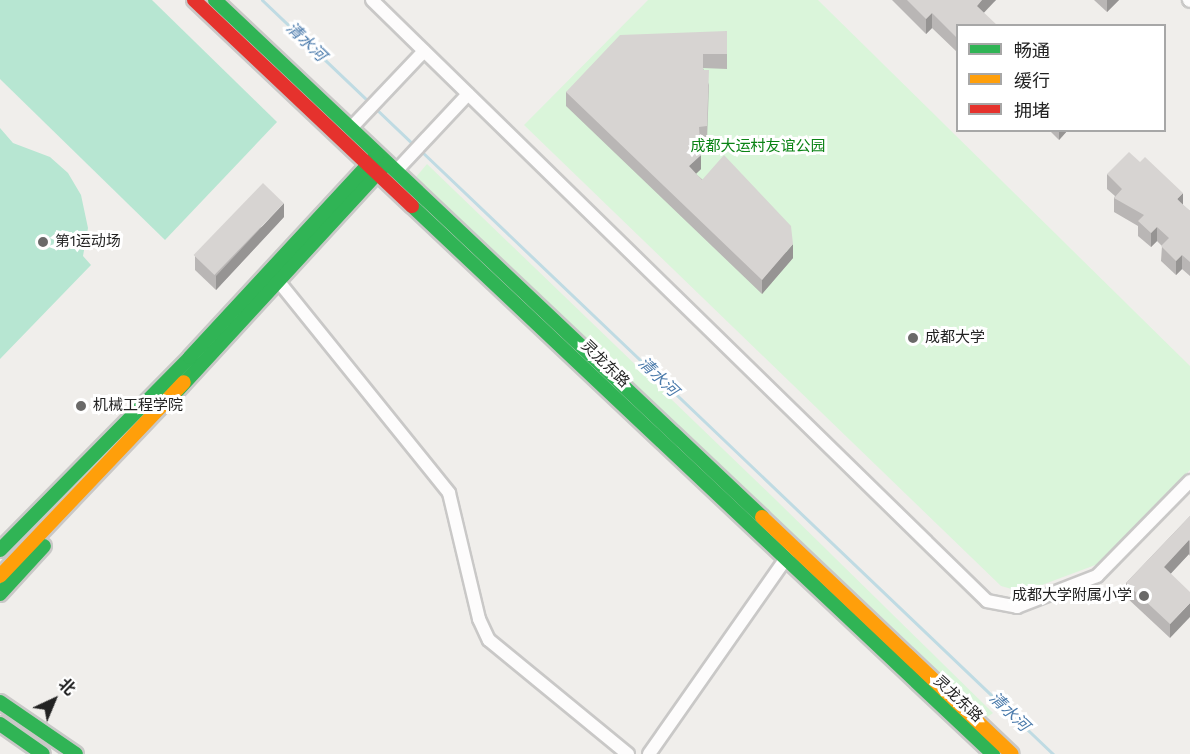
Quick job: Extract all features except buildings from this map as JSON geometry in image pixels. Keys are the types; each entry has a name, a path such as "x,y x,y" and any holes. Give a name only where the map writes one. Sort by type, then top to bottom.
{"main road":[{"name":"灵龙东路","path":"194,0 382,164 794,547 1012,754"},
{"name":"灵龙东路","path":"215,0 351,128 382,164 785,559 993,754"},
{"path":"0,576 279,282 382,164"},
{"path":"0,550 382,164"},
{"path":"0,594 184,382"},
{"path":"0,702 75,754"},
{"path":"0,724 43,754"}],"street":[{"path":"372,0 987,601 1017,607 1097,576 1190,481"},
{"path":"351,128 424,51"},
{"path":"382,164 407,159 468,94"},
{"path":"279,282 449,493 478,619 489,640 628,754"},
{"path":"649,754 794,547"}],"green space":[{"path":"0,0 152,0 277,122 165,240 0,79"},
{"name":"成都大运村友谊公园","path":"648,0 818,0 1190,366 1190,470 1098,564 1023,592 1001,586 524,125"},
{"name":"第1运动场","path":"0,128 13,143 50,157 68,173 81,195 88,228 83,256 91,265 0,359"},
{"path":"427,164 776,500 993,713 986,718 954,692 416,177"}],"waterway":[{"name":"清水河","path":"262,0 369,102"},
{"name":"清水河","path":"374,107 415,146"},
{"name":"清水河","path":"420,150 1053,754"}],"traffic: fast":[{"path":"215,0 762,517"},
{"path":"0,550 190,357 376,156"},
{"path":"178,390 386,164"},
{"path":"412,206 993,754"},
{"path":"0,594 44,546"},
{"path":"0,702 76,754"},
{"path":"0,724 43,754"}],"traffic: slow":[{"path":"0,576 184,382"},
{"path":"762,517 1012,754"}],"traffic: jam":[{"path":"194,0 412,206"}],"place":[{"name":"第1运动场","path":"43,242"},
{"name":"成都大学","path":"913,338"},
{"name":"机械工程学院","path":"81,406"},
{"name":"成都大学附属小学","path":"1144,596"}]}
